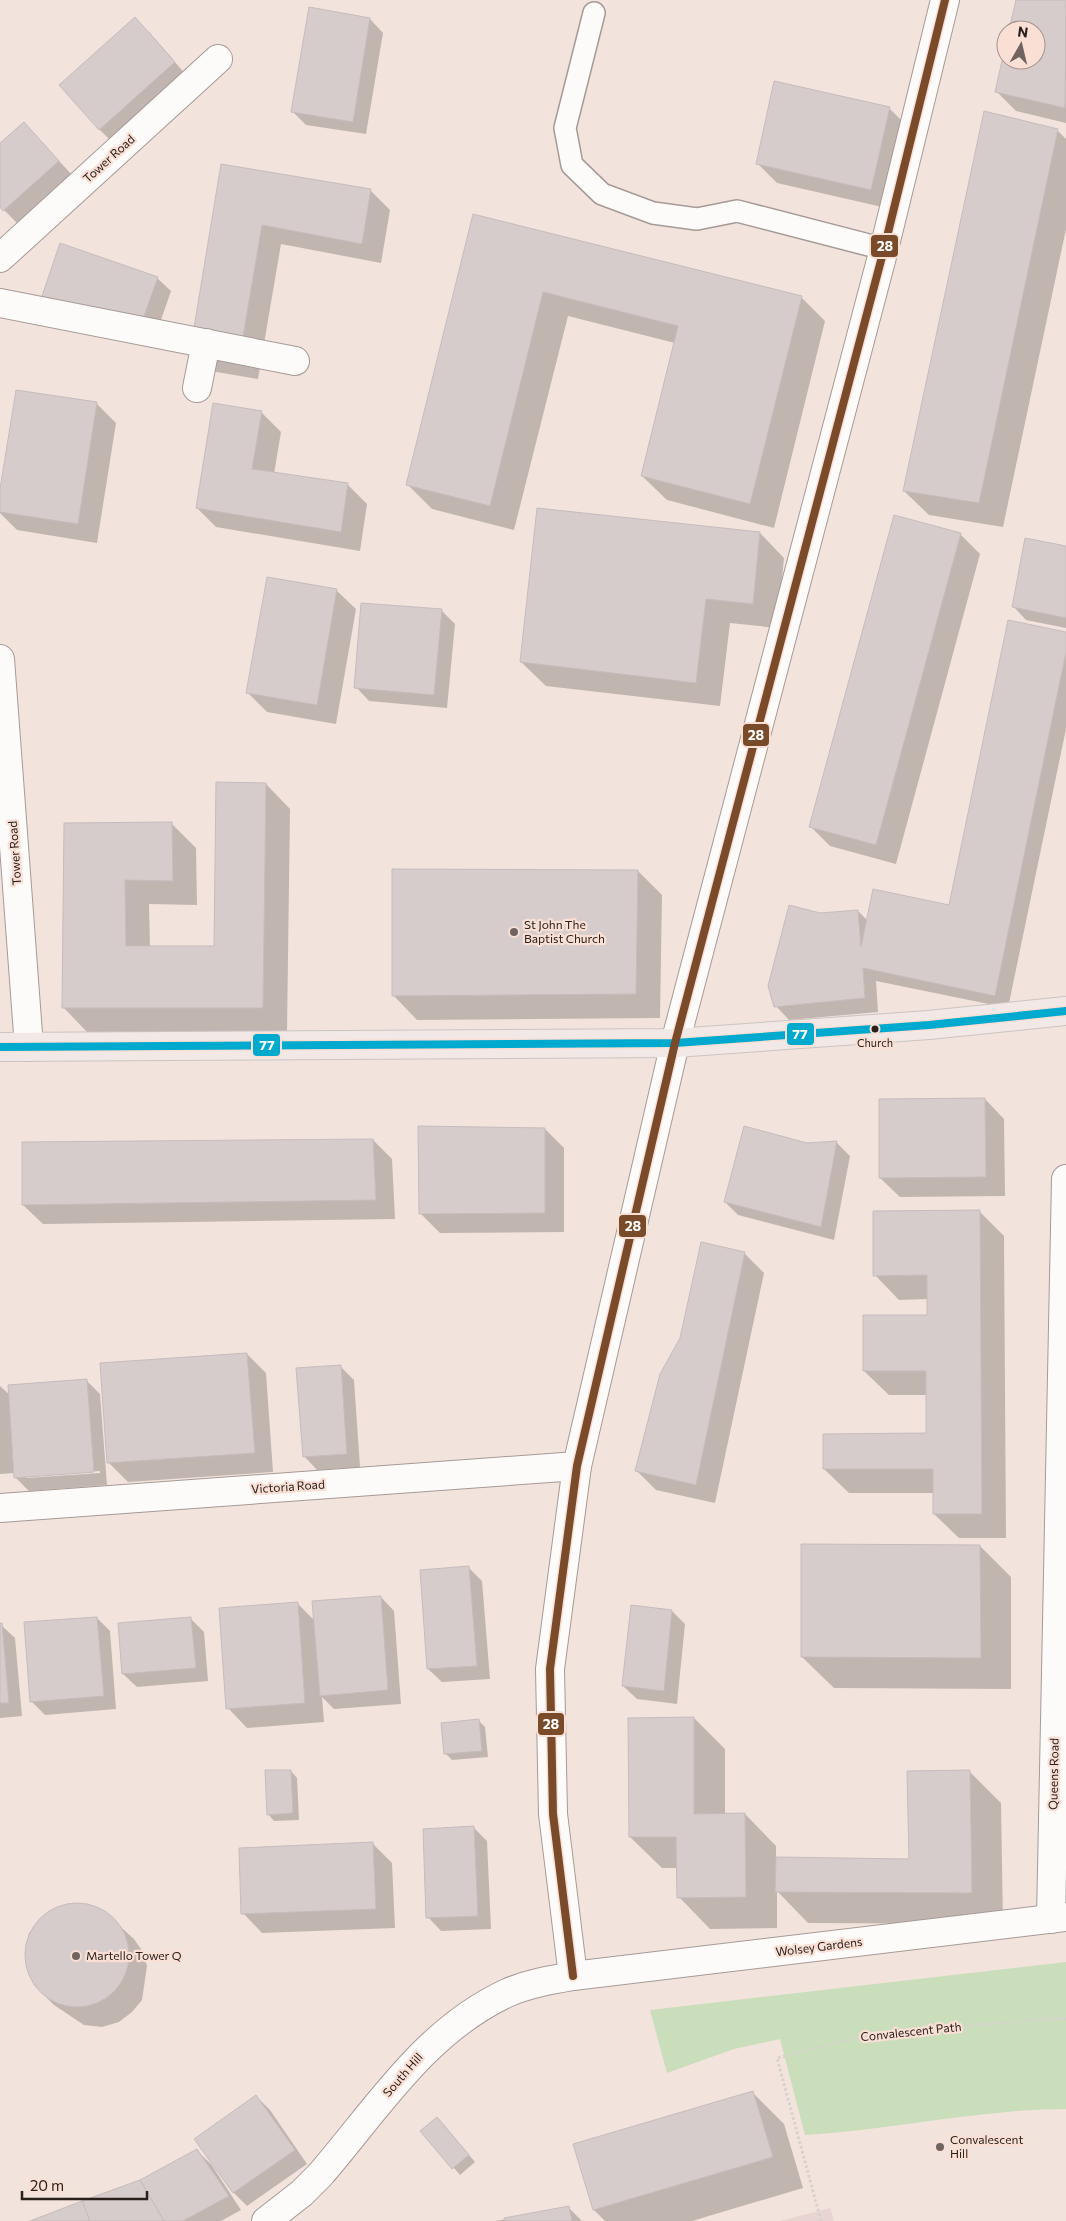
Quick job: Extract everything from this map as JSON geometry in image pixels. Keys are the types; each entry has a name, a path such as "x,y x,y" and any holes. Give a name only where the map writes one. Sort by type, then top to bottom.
{"main road":[{"path":"0,1047 675,1043 928,1025 1066,1011"}],"street":[{"path":"573,1976 553,1814 550,1669 577,1466 675,1043 884,249 945,0"},
{"name":"Tower Road","path":"0,258 218,59"},
{"path":"0,303 295,361"},
{"path":"197,388 206,343"},
{"name":"Tower Road","path":"0,659 30,1048"},
{"name":"Queens Road","path":"1058,1918 1066,1178"},
{"name":"Victoria Road","path":"0,1508 577,1466"},
{"name":"Wolsey Gardens","path":"573,1976 1058,1918"},
{"name":"South Hill","path":"266,2221 302,2193 320,2175 409,2067 444,2033 465,2017 507,1993 534,1984 573,1976"}],"lane":[{"path":"594,13 565,128 572,165 602,194 653,213 697,219 737,211 884,249"}],"path":[{"name":"Convalescent Path","path":"821,2221 777,2058 871,2034 1058,2018 1066,2019"}],"shaded area":[{"path":"830,2208 834,2221 780,2221"}],"green space":[{"path":"1066,1962 1066,2109 1001,2112 870,2129 805,2135 780,2039 734,2049 667,2073 650,2010"}],"building":[{"path":"1016,0 1066,0 1065,108 995,92 1000,70 1046,70 1046,20 1011,20"},
{"path":"309,7 370,18 353,122 291,112"},
{"path":"135,17 175,62 99,130 59,85"},
{"path":"774,81 890,107 871,190 756,164"},
{"path":"984,111 1058,129 979,503 903,491"},
{"path":"24,122 59,161 3,211 0,207 0,143"},
{"path":"221,164 371,189 362,244 262,225 239,360 190,352"},
{"path":"473,214 802,296 750,504 641,476 678,326 543,292 490,506 406,485"},
{"path":"60,243 158,277 139,330 42,296"},
{"path":"16,390 97,402 78,524 0,512 0,489"},
{"path":"213,403 262,411 252,469 348,483 341,532 196,508"},
{"path":"537,508 760,532 753,604 706,599 696,683 520,662"},
{"path":"894,515 961,533 876,845 809,827"},
{"path":"1025,538 1066,546 1066,618 1012,607"},
{"path":"267,577 337,589 317,705 246,693"},
{"path":"361,603 442,609 434,695 354,688"},
{"path":"1008,620 1066,632 1066,652 995,996 863,968 865,998 774,1007 768,986 789,905 820,913 858,910 861,947 873,889 949,905"},
{"path":"216,782 266,783 263,1008 62,1008 64,823 172,822 173,881 125,880 126,946 214,946"},
{"name":"St John The Baptist Church","path":"392,869 638,870 636,994 392,996"},
{"path":"985,1098 986,1177 879,1178 879,1099"},
{"path":"418,1126 545,1128 545,1213 419,1214"},
{"path":"744,1126 807,1143 837,1141 821,1227 724,1202"},
{"path":"373,1139 376,1200 22,1205 22,1142"},
{"path":"980,1210 982,1514 933,1514 933,1469 823,1469 823,1434 926,1433 926,1371 863,1371 863,1315 927,1315 927,1275 873,1276 873,1211"},
{"path":"701,1242 745,1252 696,1485 635,1471 660,1374 680,1338"},
{"path":"247,1353 255,1453 107,1463 100,1363"},
{"path":"341,1365 347,1454 303,1457 296,1368"},
{"path":"87,1379 94,1472 14,1478 8,1385"},
{"path":"801,1544 980,1545 981,1658 801,1657"},
{"path":"469,1566 477,1666 427,1669 420,1570"},
{"path":"381,1596 388,1690 320,1696 312,1601"},
{"path":"298,1602 305,1703 226,1709 219,1608"},
{"path":"631,1605 672,1610 664,1691 622,1686"},
{"path":"97,1617 104,1696 30,1702 24,1622"},
{"path":"191,1617 196,1668 122,1674 118,1623"},
{"path":"0,1623 2,1623 9,1703 0,1703"},
{"path":"694,1717 694,1814 745,1813 746,1897 677,1898 676,1837 629,1837 628,1718"},
{"path":"479,1719 482,1751 444,1754 441,1723"},
{"path":"265,1770 291,1770 293,1813 267,1815"},
{"path":"970,1770 972,1893 775,1892 776,1857 909,1859 907,1771"},
{"path":"474,1826 478,1916 426,1918 423,1829"},
{"path":"373,1842 376,1909 241,1914 239,1848"},
{"name":"Martello Tower Q","path":"77,1903 97,1907 114,1918 125,1935 129,1955 125,1975 114,1992 97,2003 77,2007 57,2003 40,1992 29,1975 25,1955 29,1935 40,1918 57,1907"},
{"path":"753,2091 773,2157 593,2210 573,2144"},
{"path":"256,2095 295,2150 233,2193 194,2139"},
{"path":"437,2117 469,2155 452,2169 420,2131"},
{"path":"197,2149 229,2196 183,2221 164,2221 140,2180"},
{"path":"140,2180 164,2221 90,2221 82,2201"},
{"path":"82,2201 90,2221 30,2221"},
{"path":"569,2206 572,2221 505,2221 504,2218"}],"transit line":[{"name":"28","path":"573,1976 553,1814 550,1669 577,1466 675,1043 884,249 945,0"},
{"name":"77","path":"0,1047 675,1043 929,1025 1066,1011"}],"place":[{"name":"St John The Baptist Church","path":"514,932"},
{"name":"Church","path":"875,1029"},
{"name":"Martello Tower Q","path":"76,1956"},
{"name":"Convalescent Hill","path":"940,2147"}]}
